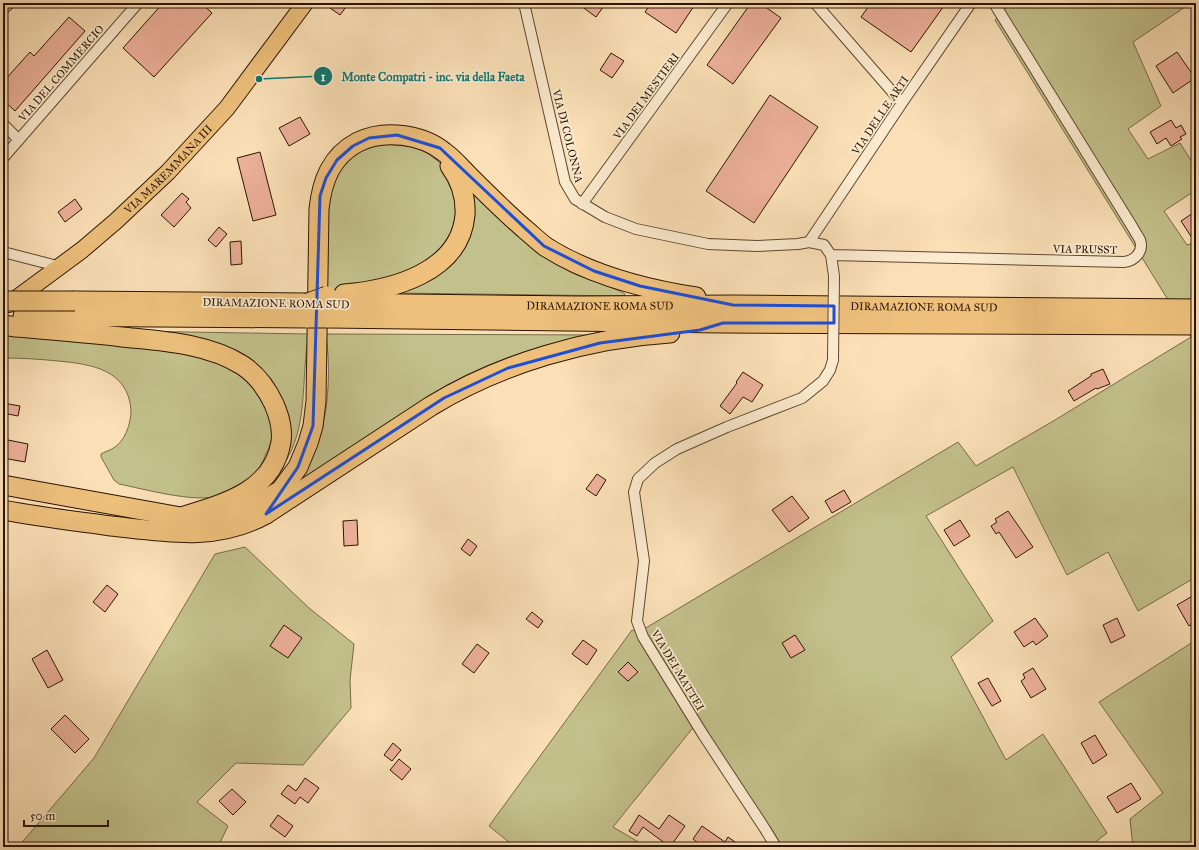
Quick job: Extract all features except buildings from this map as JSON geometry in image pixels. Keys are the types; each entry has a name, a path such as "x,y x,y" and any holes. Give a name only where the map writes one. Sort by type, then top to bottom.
{"highway":[{"path":"266,514 302,459 314,419 316,401 319,209 322,186 330,169 345,152 356,143 383,135 397,135 416,138 444,151 507,214 533,237 544,246 569,260 594,271 640,286 716,300 733,305"},
{"path":"327,306 373,290 400,284 430,270 442,260 456,243 463,227 465,212 463,193 455,173 432,145"},
{"name":"DIRAMAZIONE ROMA SUD","path":"3,301 75,301 308,310"},
{"name":"DIRAMAZIONE ROMA SUD","path":"3,316 308,310 327,306 733,305 1196,309"},
{"name":"DIRAMAZIONE ROMA SUD","path":"327,306 723,323 1196,325"},
{"path":"3,510 73,521 172,533 196,534 229,529 251,522 266,514 431,406 457,390 490,375 544,356 594,344 630,337 700,330 723,323"},
{"path":"3,325 125,337 186,345 230,358 243,365 258,379 272,401 278,414 281,426 280,445 274,464 261,481 247,492 211,508 181,517"},
{"path":"3,485 181,517 208,518 228,515 247,509 281,490"}],"main road":[{"name":"VIA MAREMMANA III","path":"3,308 61,267 116,221 194,145 228,108 305,3"}],"street":[{"name":"VIA DEL COMMERCIO","path":"3,158 138,3"},
{"name":"VIA DI COLONNA","path":"524,3 565,182 575,199 605,217 636,229 708,244 757,246 810,242"},
{"name":"VIA DEI MESTIERI","path":"582,204 728,3"},
{"path":"815,3 902,103"},
{"name":"VIA DELLE ARTI","path":"810,242 902,103 971,3"},
{"name":"VIA PRUSST","path":"831,255 1124,262 1134,258 1139,252 1141,246 1140,241 1133,228 994,3"},
{"path":"3,124 19,140"},
{"path":"810,242 824,245 831,255"},
{"path":"3,252 61,267"},
{"name":"VIA DEI MATTEI","path":"776,847 704,736 643,637 637,621 644,561 634,492 638,479 645,471 655,462 677,449 727,427 802,398 823,381 834,360 834,276 831,255"}],"highlighted area":[{"path":"397,135 440,148 544,246 594,271 640,286 733,305 834,306 834,323 723,323 700,330 600,343 508,368 444,398 266,514 298,467 313,426 320,196 326,178 337,160 353,146 369,138"}],"shaded area":[{"path":"1011,3 1191,3 1133,42 1161,106 1128,129 1148,159 1180,143 1196,168 1196,190 1164,211 1187,245 1196,242 1196,577 1138,611 1108,552 1067,575 1013,467 926,516 993,621 951,657 1006,760 1043,734 1107,833 1089,847 775,847 696,724 613,827 647,847 515,847 489,826 632,630 639,632 958,442 976,466 1055,420 1191,337 995,20"},
{"path":"387,144 414,147 427,153 438,161 447,171 453,182 457,224 429,266 353,291 326,290 329,192 340,170 350,159 372,146"},
{"path":"475,194 513,232 545,257 572,273 617,290 625,294 625,296 396,293 434,276 471,196"},
{"path":"127,331 309,334 306,351 303,402 297,436 291,452 282,467 290,445 291,431 289,416 285,404 271,380"},
{"path":"3,332 176,350 208,359 232,369 252,385 263,399 270,416 272,424 271,439 261,464 247,482 219,496 208,498 183,497 119,484 114,480 101,457 101,454 117,446 124,437 130,421 131,410 128,396 123,385 115,377 105,371 82,364 23,358 3,358"},
{"path":"326,334 602,335 543,352 297,489 314,453 326,410 328,395 328,349"},
{"path":"245,547 309,608 354,644 350,680 351,708 303,765 236,763 197,802 228,826 218,847 18,847 94,758 215,554"},
{"path":"1196,640 1196,847 1133,847 1130,819 1163,793 1099,702"}],"place":[{"name":"Monte Compatri - inc. via della Faeta","path":"259,79"}]}
